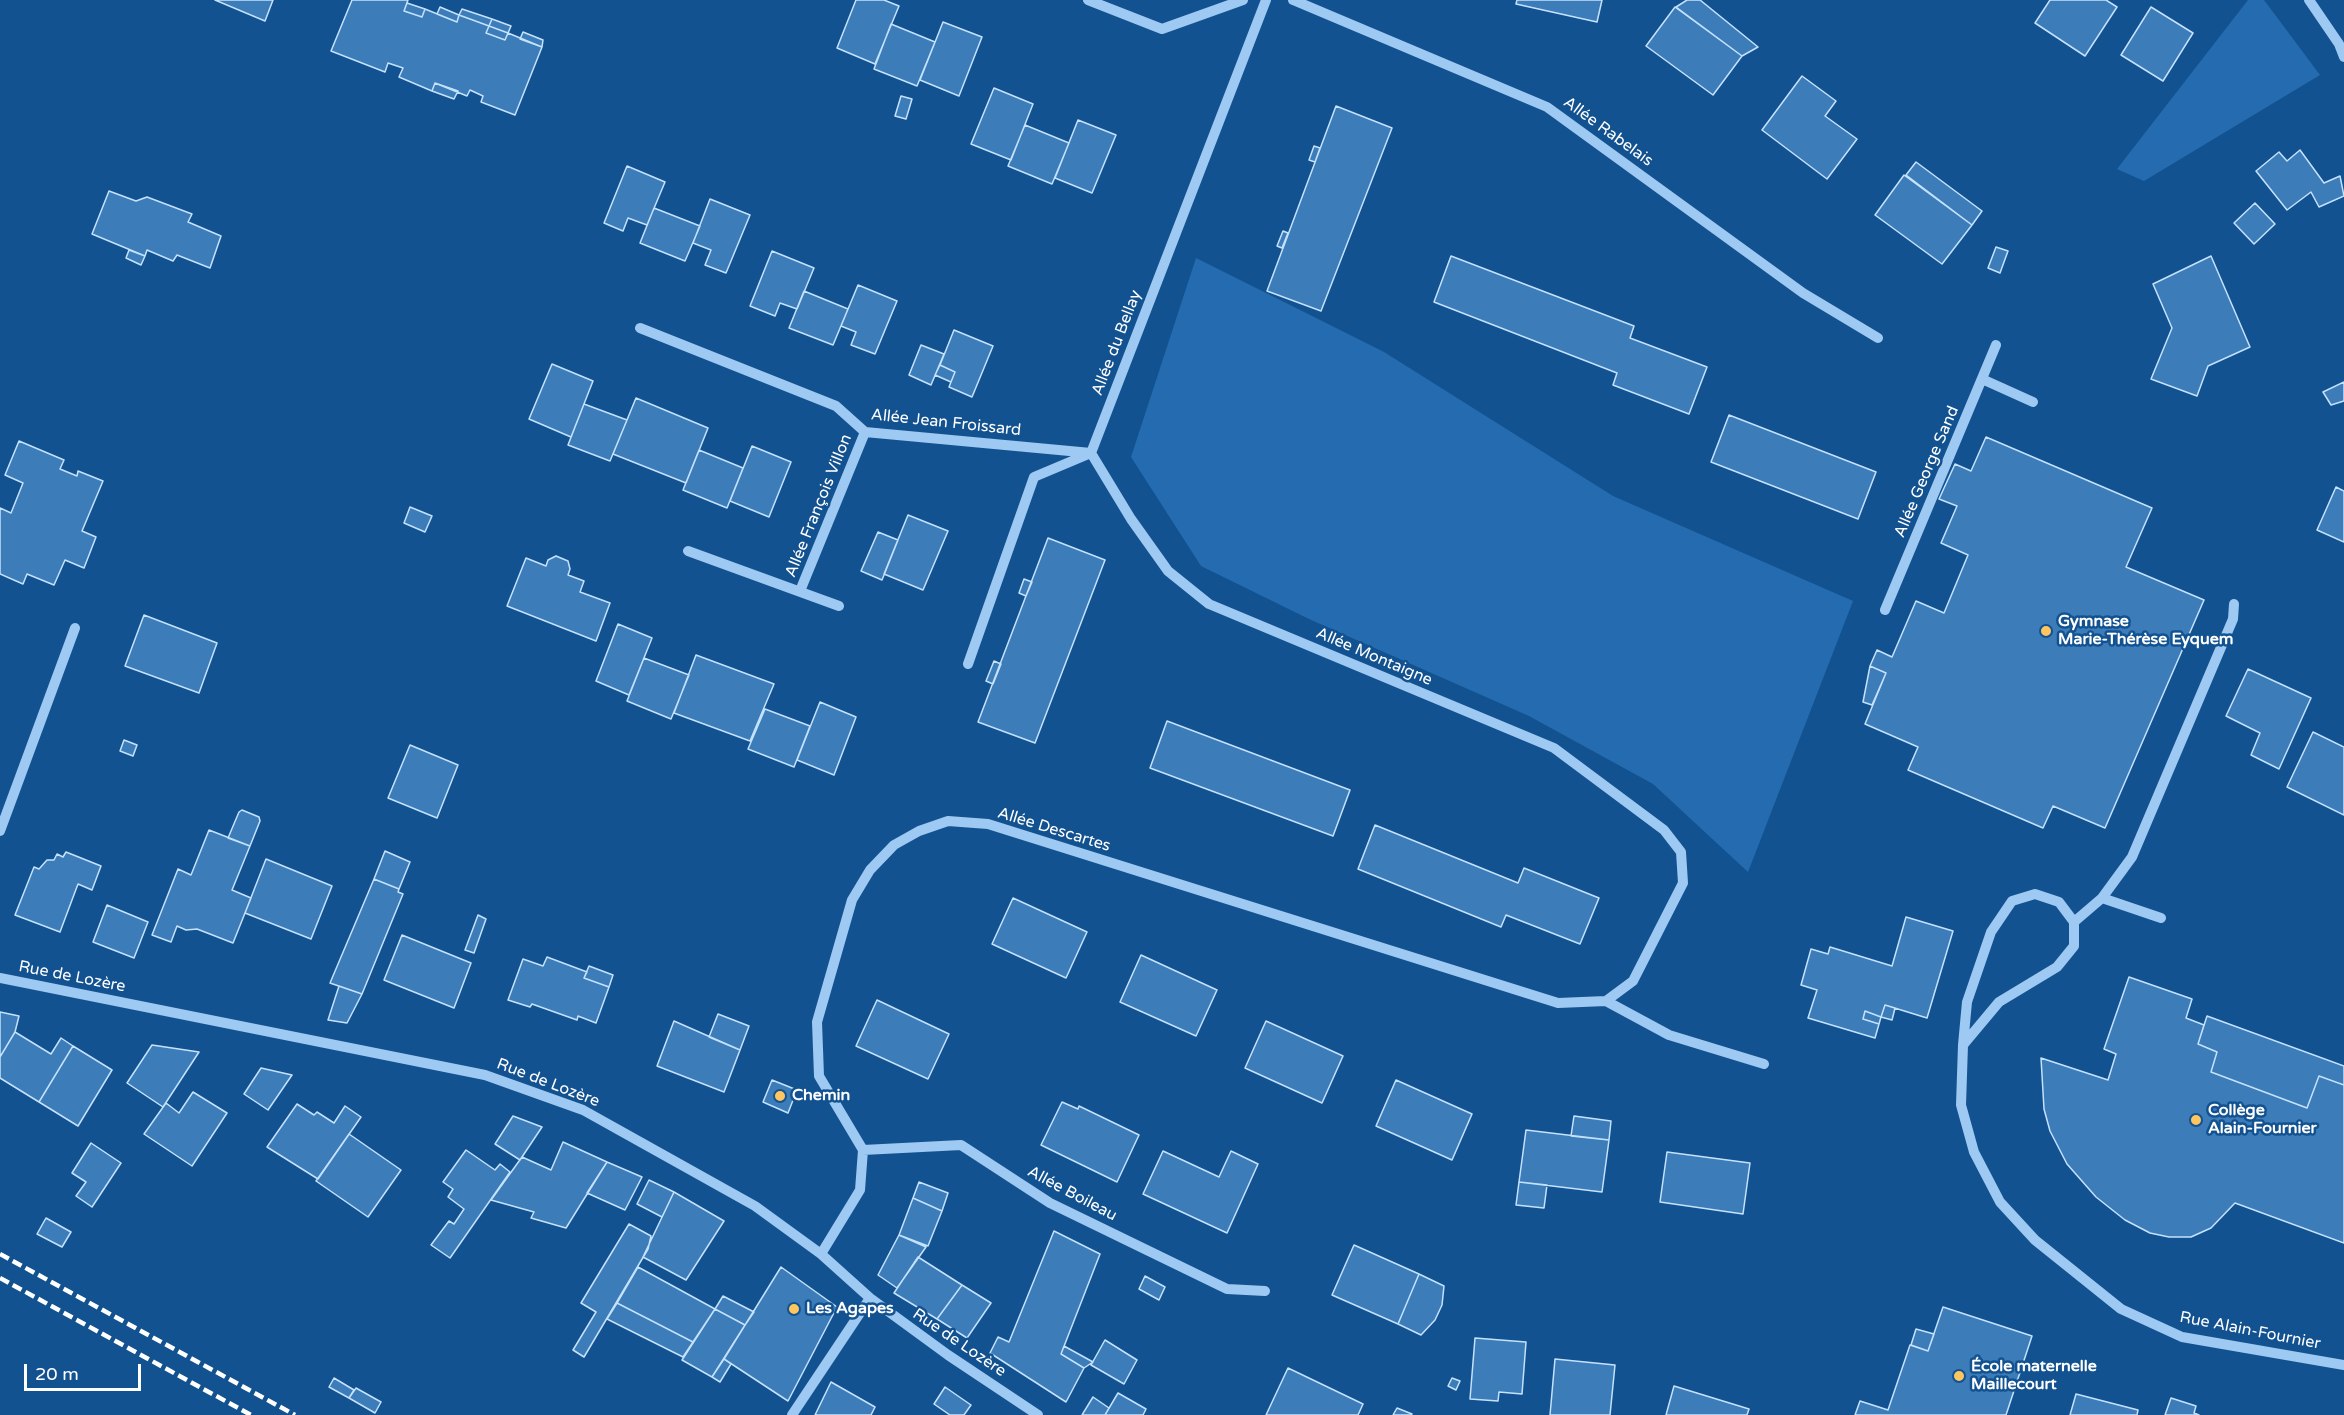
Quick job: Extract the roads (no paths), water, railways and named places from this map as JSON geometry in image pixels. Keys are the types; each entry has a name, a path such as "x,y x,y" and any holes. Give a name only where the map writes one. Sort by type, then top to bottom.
{"street":[{"path":"1088,0 1162,29 1243,0"},
{"name":"Allée du Bellay","path":"1092,453 1266,0"},
{"name":"Allée Rabelais","path":"1293,0 1547,106 1803,293 1878,338"},
{"path":"2308,0 2339,44 2344,57"},
{"name":"Allée Jean Froissard","path":"640,328 836,406 865,432 1092,453"},
{"name":"Allée George Sand","path":"1885,610 1996,345"},
{"path":"1982,379 2033,402"},
{"name":"Allée François Villon","path":"800,591 865,432"},
{"path":"969,664 1034,477 1092,453"},
{"name":"Allée Montaigne","path":"1092,453 1131,519 1168,571 1209,604 1554,748 1664,830 1681,852 1683,883 1633,981 1606,1001"},
{"name":"Allée François Villon","path":"688,551 839,606"},
{"path":"1963,1045 1999,1002 2057,968 2074,946 2074,922 2102,898 2132,857 2234,620 2234,603"},
{"path":"0,831 75,628"},
{"name":"Allée Descartes","path":"863,1150 819,1076 817,1022 852,900 870,870 894,845 919,831 948,821 988,824 1558,1003 1606,1001"},
{"name":"Rue Alain-Fournier","path":"2074,922 2059,902 2035,894 2012,901 1991,932 1966,1002 1961,1105 1974,1152 2000,1202 2035,1240 2121,1309 2182,1337 2344,1365"},
{"path":"2102,898 2161,918"},
{"name":"Rue de Lozère","path":"0,978 485,1075 583,1110 755,1206 821,1254 870,1298 948,1356 1038,1415"},
{"path":"1606,1001 1669,1035 1764,1064"},
{"name":"Allée Boileau","path":"863,1150 962,1145 1050,1203 1227,1289 1265,1291"},
{"path":"821,1254 860,1190 863,1150"},
{"path":"792,1415 870,1298"}],"railway":[{"path":"0,1254 295,1415"},
{"path":"0,1278 251,1415"}],"place":[{"name":"Gymnase Marie-Thérèse Eyquem","path":"2046,631"},
{"name":"Chemin","path":"780,1096"},
{"name":"Collège Alain-Fournier","path":"2196,1120"},
{"name":"Les Agapes","path":"794,1309"},
{"name":"École maternelle Maillecourt","path":"1959,1376"}]}
